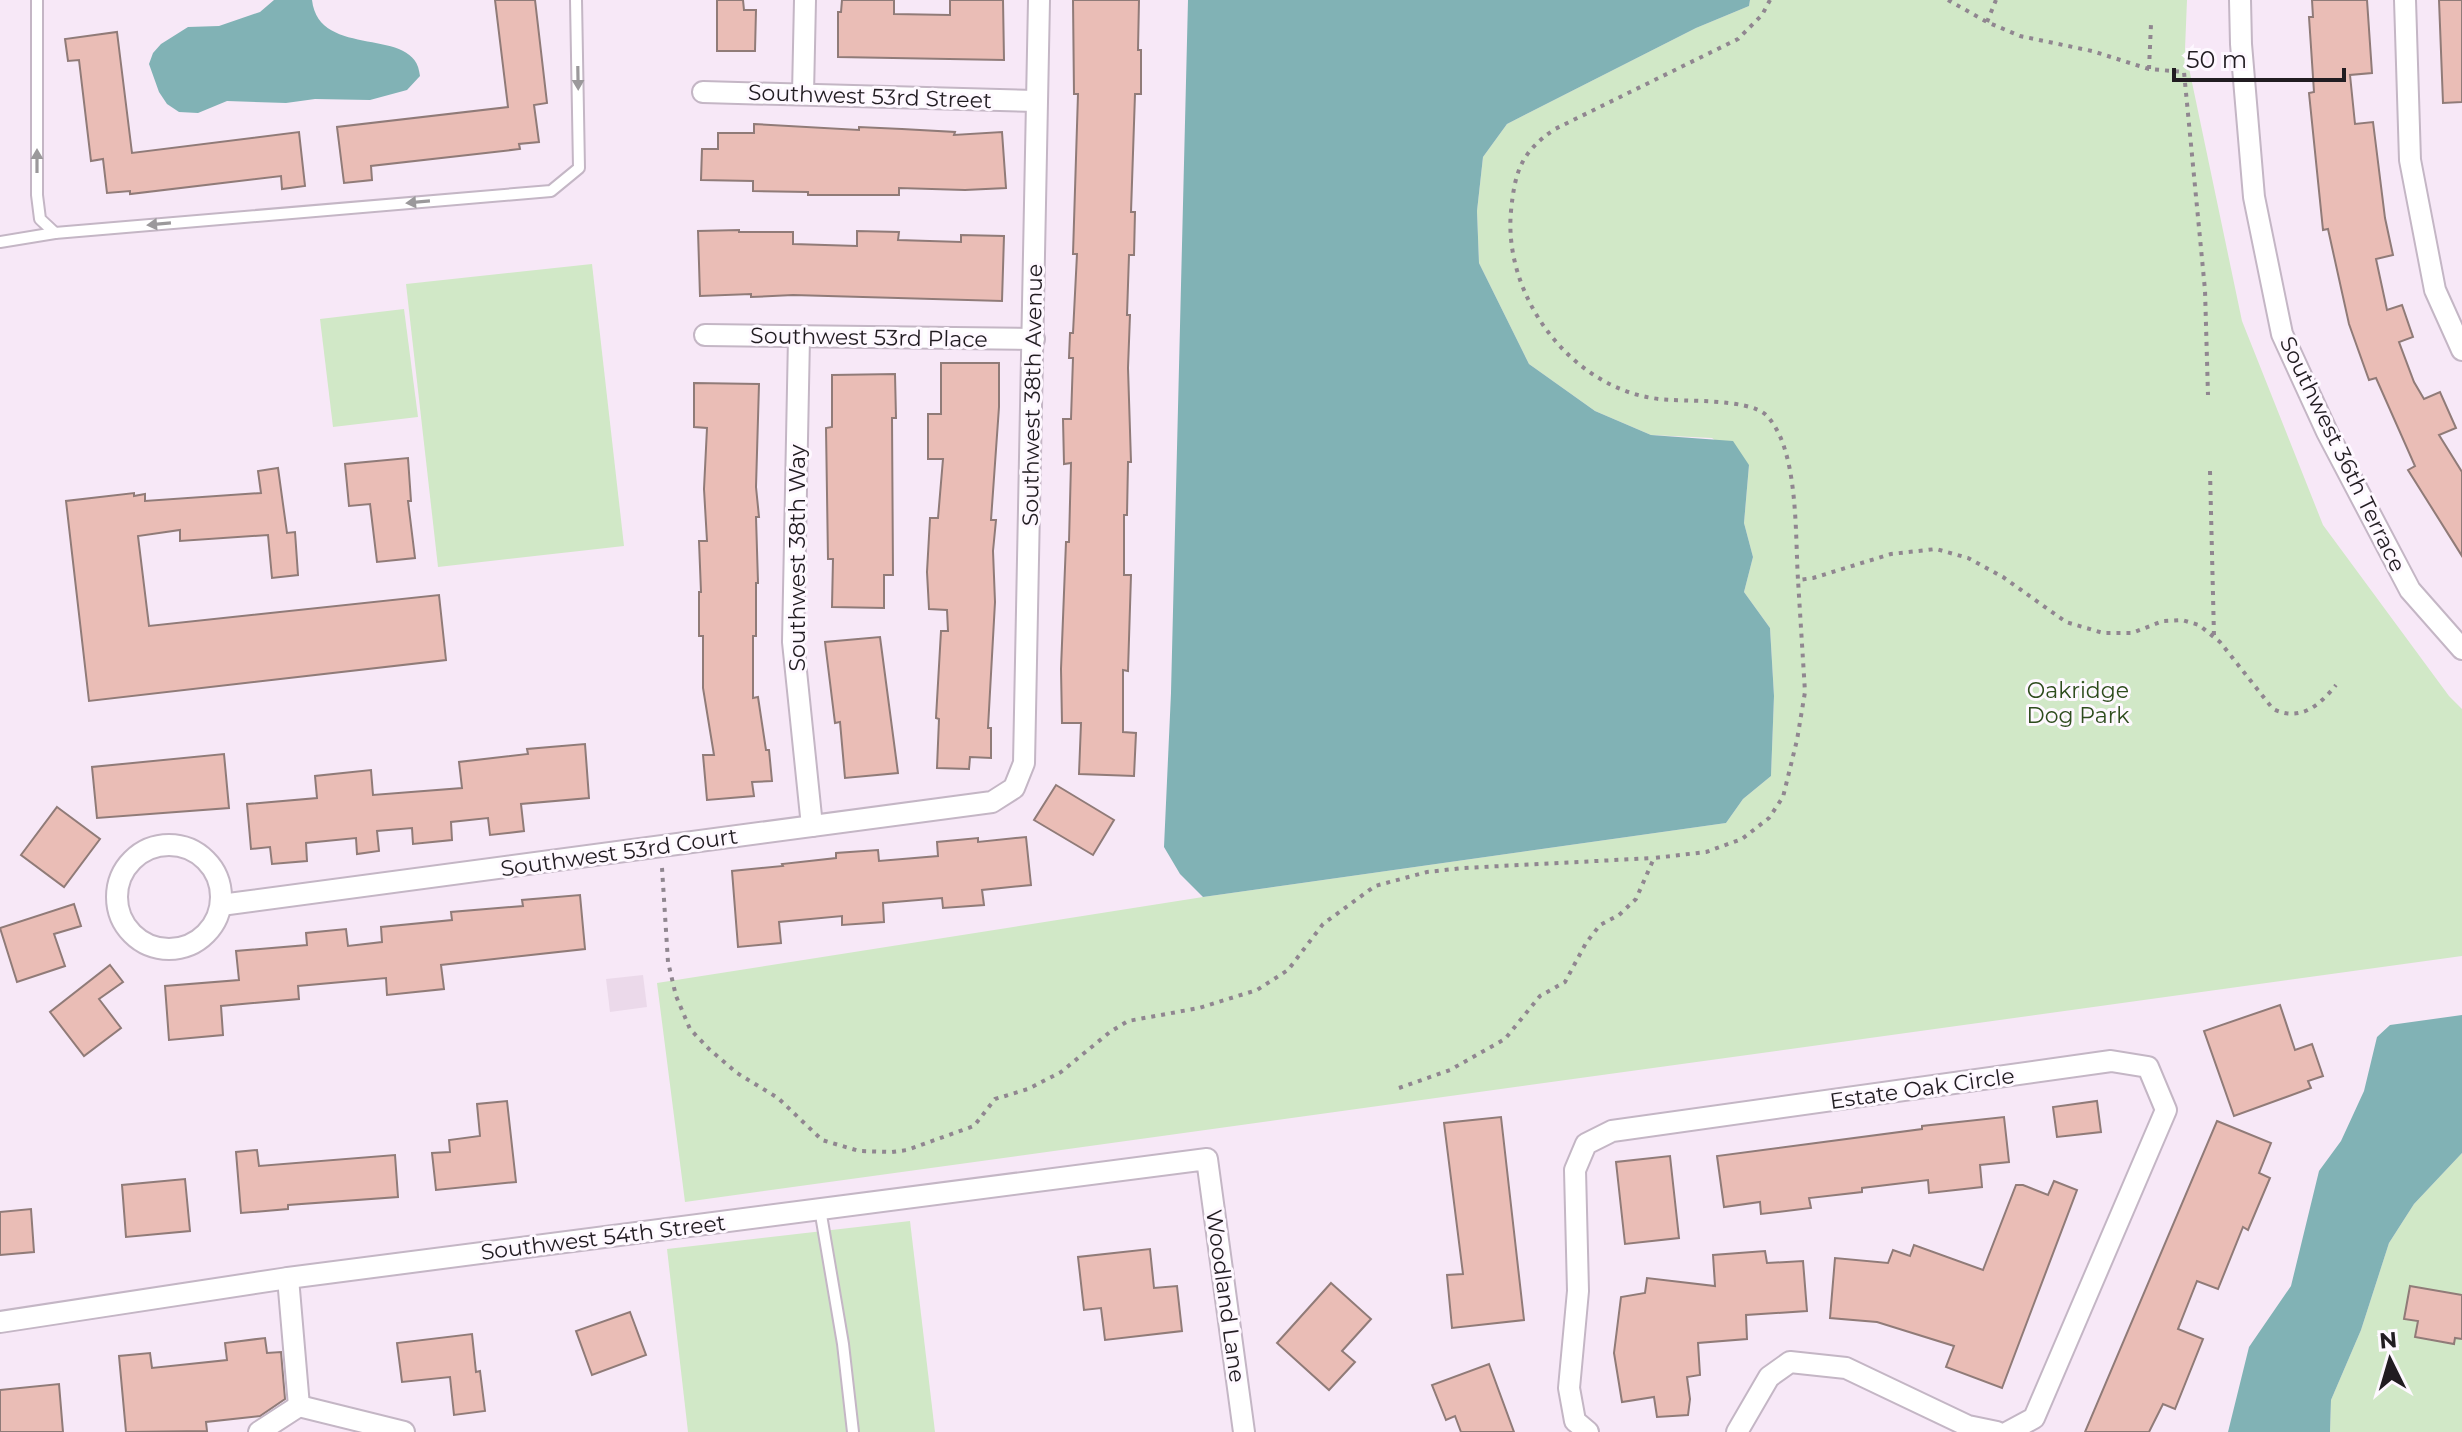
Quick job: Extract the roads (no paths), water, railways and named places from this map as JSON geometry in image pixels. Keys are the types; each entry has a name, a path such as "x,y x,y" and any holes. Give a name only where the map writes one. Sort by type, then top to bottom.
{"street":[{"path":"803,94 805,0"},
{"name":"Southwest 38th Avenue","path":"1014,788 1024,763 1039,0"},
{"name":"Southwest 36th Terrace","path":"2240,0 2254,197 2282,334 2327,432 2410,590 2462,649"},
{"path":"2405,0 2410,160 2435,290 2462,350"},
{"name":"Southwest 53rd Street","path":"703,92 1036,101"},
{"name":"Southwest 53rd Place","path":"705,335 1034,339"},
{"name":"Southwest 38th Way","path":"799,337 793,642 812,826"},
{"name":"Southwest 53rd Court","path":"221,905 992,802 1014,788"},
{"path":"160,845 177,846 192,850 206,860 216,873 221,889 221,905 215,922 203,937 188,946 170,950 152,947 136,938 124,925 117,907 117,889 122,873 131,861 160,845"},
{"name":"Estate Oak Circle","path":"1588,1432 1575,1421 1569,1388 1578,1291 1575,1170 1586,1144 1612,1131 2096,1063 2111,1061 2148,1067 2166,1110 2034,1418 2008,1432"},
{"name":"Southwest 54th Street","path":"0,1322 288,1278 1207,1159"},
{"name":"Woodland Lane","path":"1207,1159 1244,1432"},
{"path":"288,1278 299,1406"},
{"path":"1737,1432 1769,1377 1790,1362 1846,1368 1968,1426 1997,1432"},
{"path":"259,1432 299,1406 404,1432"}],"lane":[{"path":"37,0 37,195 40,219 55,233"},
{"path":"0,242 55,233 551,191 579,168 576,0"},
{"path":"820,1209 843,1344 853,1432"}],"park label":[{"name":"Oakridge Dog Park","path":"2078,702"}]}
